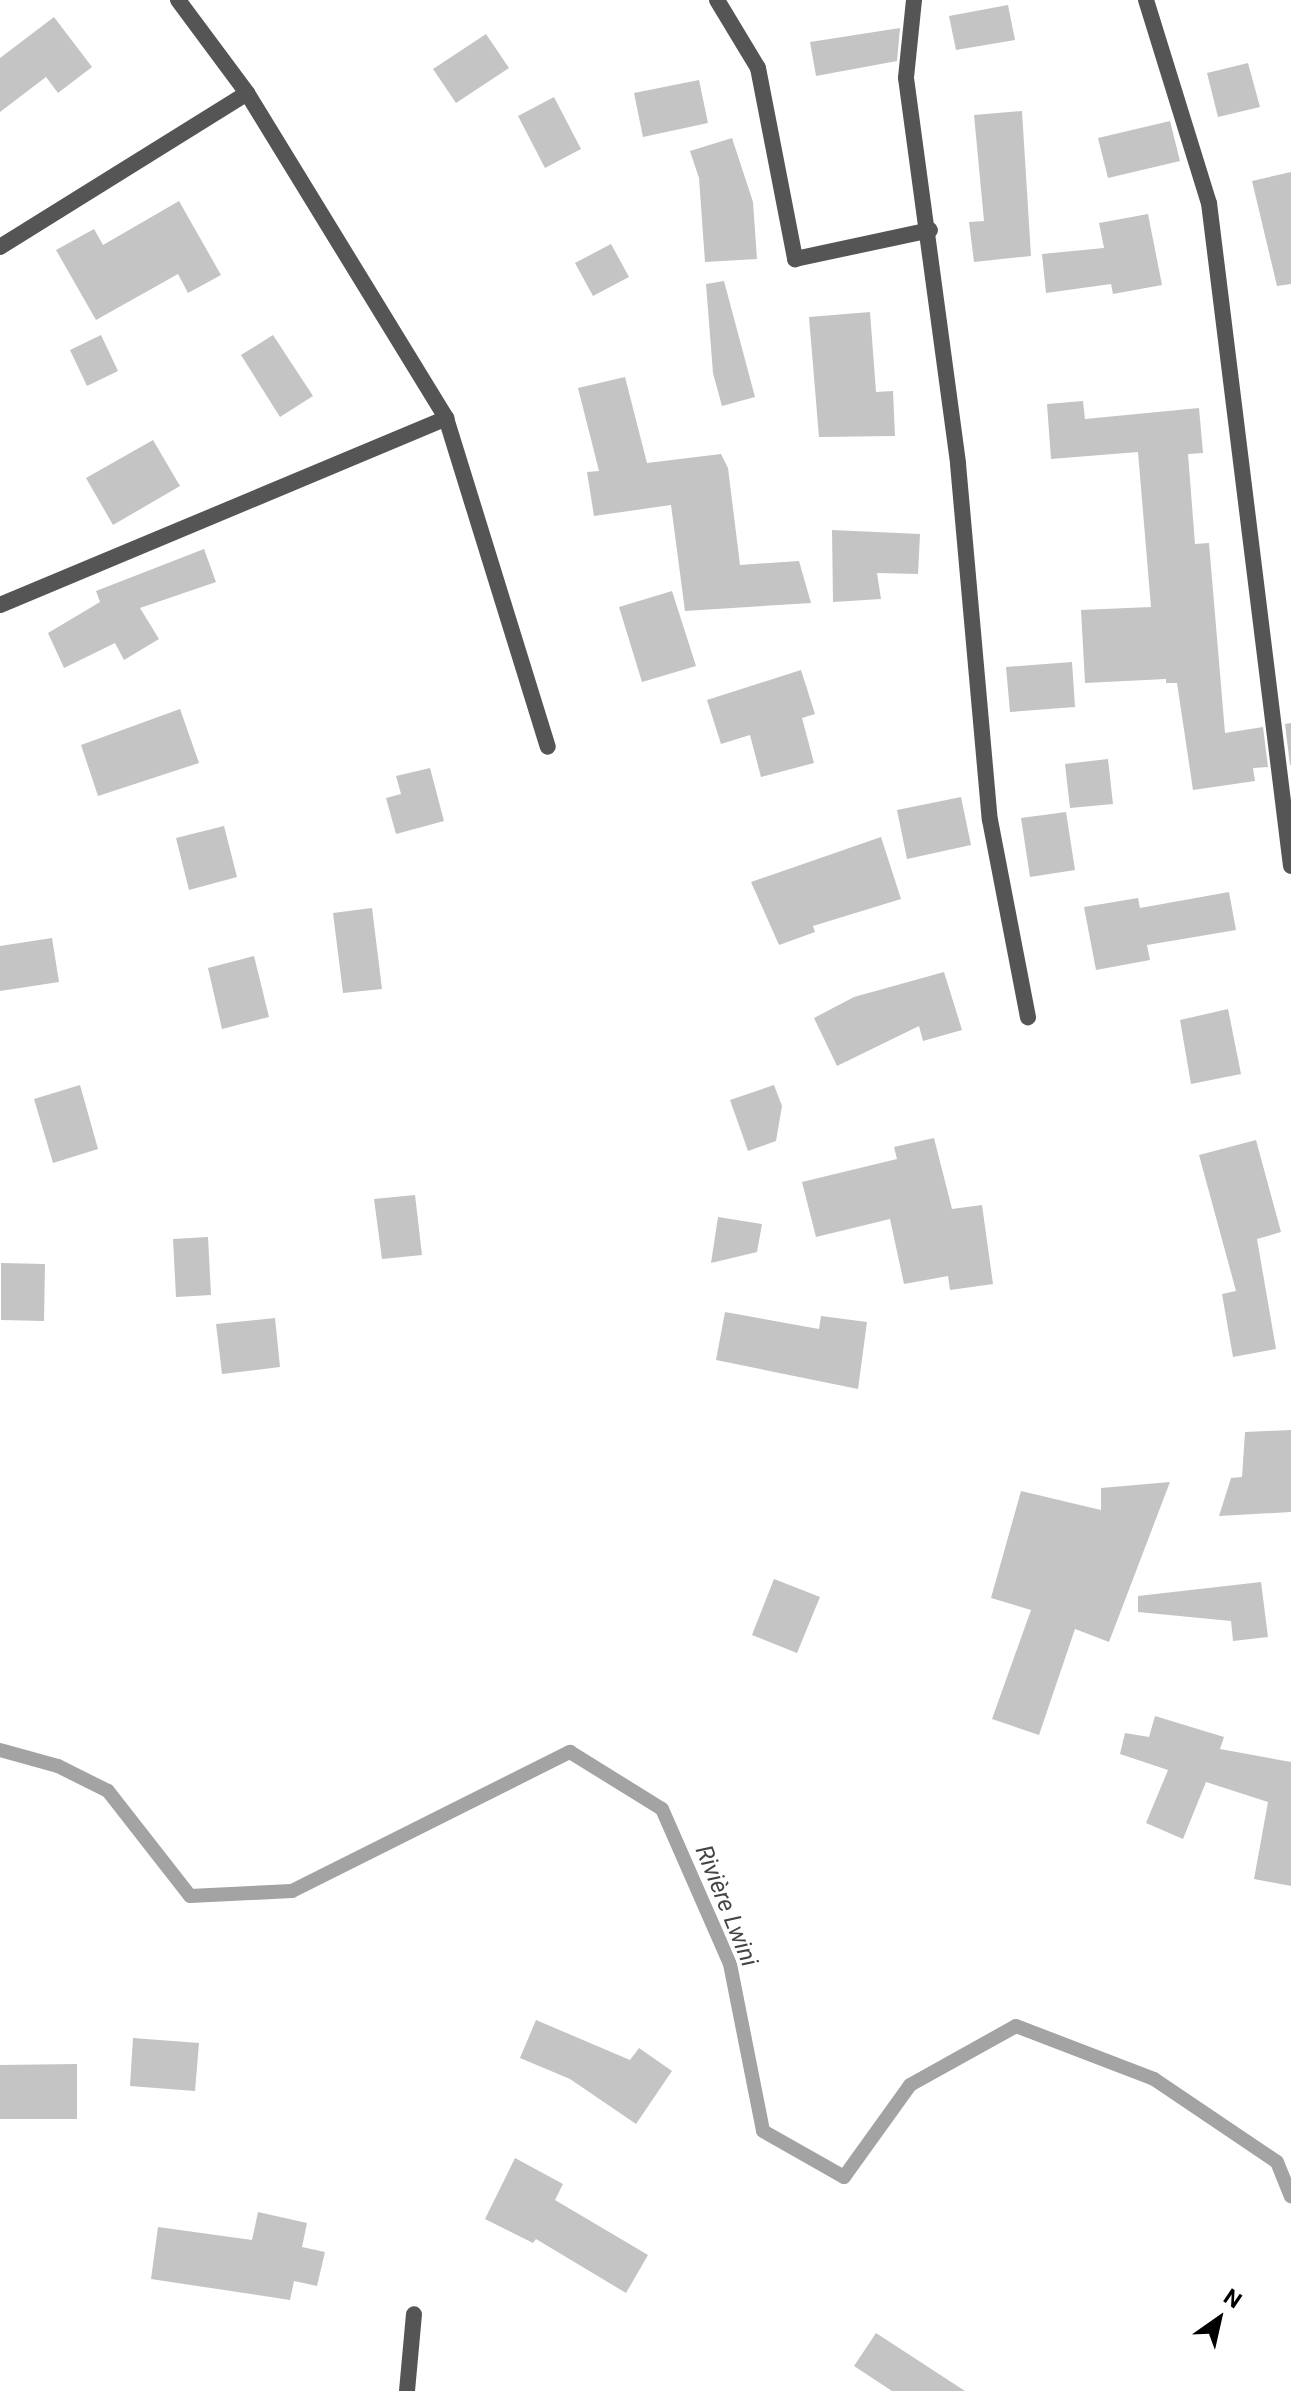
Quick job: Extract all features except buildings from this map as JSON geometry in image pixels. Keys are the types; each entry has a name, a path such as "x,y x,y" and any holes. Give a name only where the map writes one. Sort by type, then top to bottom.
{"street":[{"path":"178,0 247,93 446,418 548,747"},
{"path":"717,0 758,68 795,259 930,230"},
{"path":"914,0 906,78 930,230 990,820 1028,1017"},
{"path":"1146,0 1209,203 1291,866"},
{"path":"0,247 247,93"},
{"path":"0,605 446,418"},
{"path":"407,2391 414,2314"}],"waterway":[{"name":"Rivière Lwini","path":"0,1750 58,1766 108,1791 190,1896 292,1891 570,1752 662,1809 730,1964 763,2131 844,2177 910,2085 1016,2026 1154,2079 1277,2162 1291,2196"}]}
